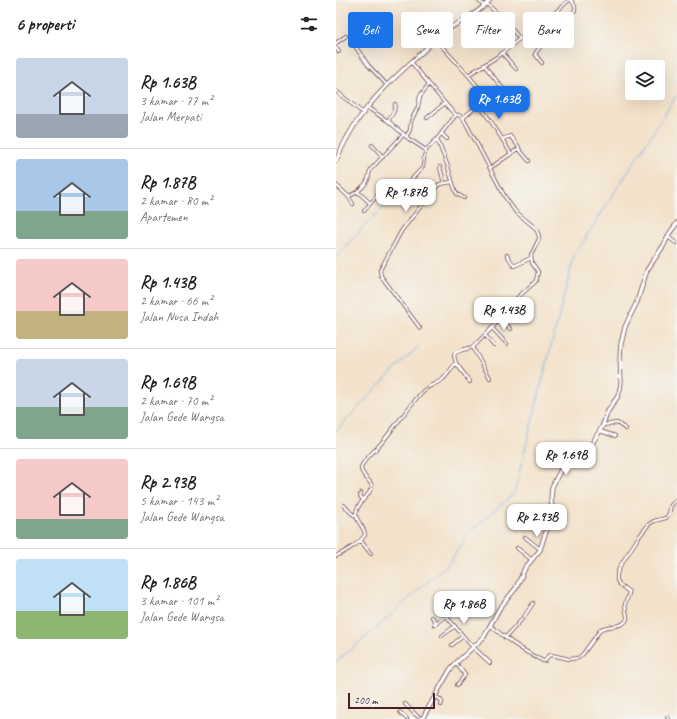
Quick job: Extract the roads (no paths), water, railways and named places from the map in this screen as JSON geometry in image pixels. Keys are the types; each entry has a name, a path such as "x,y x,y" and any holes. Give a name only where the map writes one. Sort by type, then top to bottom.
{"street":[{"path":"478,0 484,6"},
{"path":"556,12 570,0 575,6 573,12"},
{"path":"453,27 476,13 489,2 520,39"},
{"path":"336,43 346,36"},
{"path":"468,75 523,38"},
{"path":"336,48 339,52"},
{"path":"357,48 368,65 386,85"},
{"path":"336,161 348,136 363,113 386,85 427,48"},
{"path":"443,48 482,92 485,99 490,102 496,100 499,102"},
{"path":"539,48 536,54 542,63"},
{"path":"502,53 516,69"},
{"path":"411,62 456,115 463,118 505,197 515,211 533,226 539,234 539,239 532,251 531,258 532,263 538,270 536,281 517,298 486,335 473,347 459,350 455,353 454,356 456,363 470,382"},
{"path":"484,65 504,90"},
{"path":"348,196 358,192 368,180 371,169 410,130 411,121 418,107 420,96 429,84"},
{"path":"336,90 363,113"},
{"path":"472,96 494,124 511,154"},
{"path":"463,118 485,99"},
{"path":"427,118 445,103"},
{"path":"388,121 393,113 395,104"},
{"path":"368,108 388,121 405,136 426,150"},
{"path":"426,200 409,183 423,166 426,150 442,134 456,115"},
{"path":"442,134 447,139"},
{"path":"502,139 510,136 529,161"},
{"path":"437,139 456,192 464,198"},
{"path":"372,146 383,157"},
{"path":"490,168 519,149"},
{"path":"440,167 444,183"},
{"path":"420,328 381,276 380,270 402,230 438,185 452,182"},
{"path":"336,185 348,196 353,204"},
{"path":"358,192 370,203"},
{"path":"364,211 380,192"},
{"path":"405,704 422,719 448,673 456,663 474,648 484,637 499,609 515,590 525,568 540,550 553,515 551,494 552,485 561,469 563,459 566,455 575,450 583,451 588,449 600,431 608,411 616,400 622,380 620,357 621,344 625,328 637,302 647,270 664,246 677,223"},
{"path":"668,237 676,243"},
{"path":"507,255 514,266 531,258"},
{"path":"500,319 511,329"},
{"path":"492,328 507,344"},
{"path":"486,335 494,346"},
{"path":"473,347 490,378"},
{"path":"356,516 357,509 371,491 372,486 361,472 361,466 423,391 442,380 456,363"},
{"path":"603,424 617,423 626,429"},
{"path":"600,431 615,436"},
{"path":"361,493 360,496 363,500"},
{"path":"491,626 526,653 543,661 546,661 548,656 552,655 569,659 578,658 583,654 601,629 620,625 626,622 627,615 625,605 629,596 628,592 617,580 617,574 620,566 646,528 651,523 668,517 671,506 677,500"},
{"path":"336,556 361,541 365,532 356,516 353,515 344,505"},
{"path":"525,536 540,550"},
{"path":"361,541 371,554"},
{"path":"517,548 532,560"},
{"path":"505,638 523,619 533,603"},
{"path":"432,617 435,624 446,616 474,648 490,663"},
{"path":"442,636 455,626"},
{"path":"452,646 463,636"},
{"path":"456,663 464,675 457,686"},
{"path":"435,696 442,702 441,704"},
{"path":"400,712 407,719"}],"waterway":[{"path":"336,662 450,562 469,533 514,493 574,256 677,95"},
{"path":"336,257 365,225 383,208 396,189"},
{"path":"336,431 383,381 419,346"}]}
